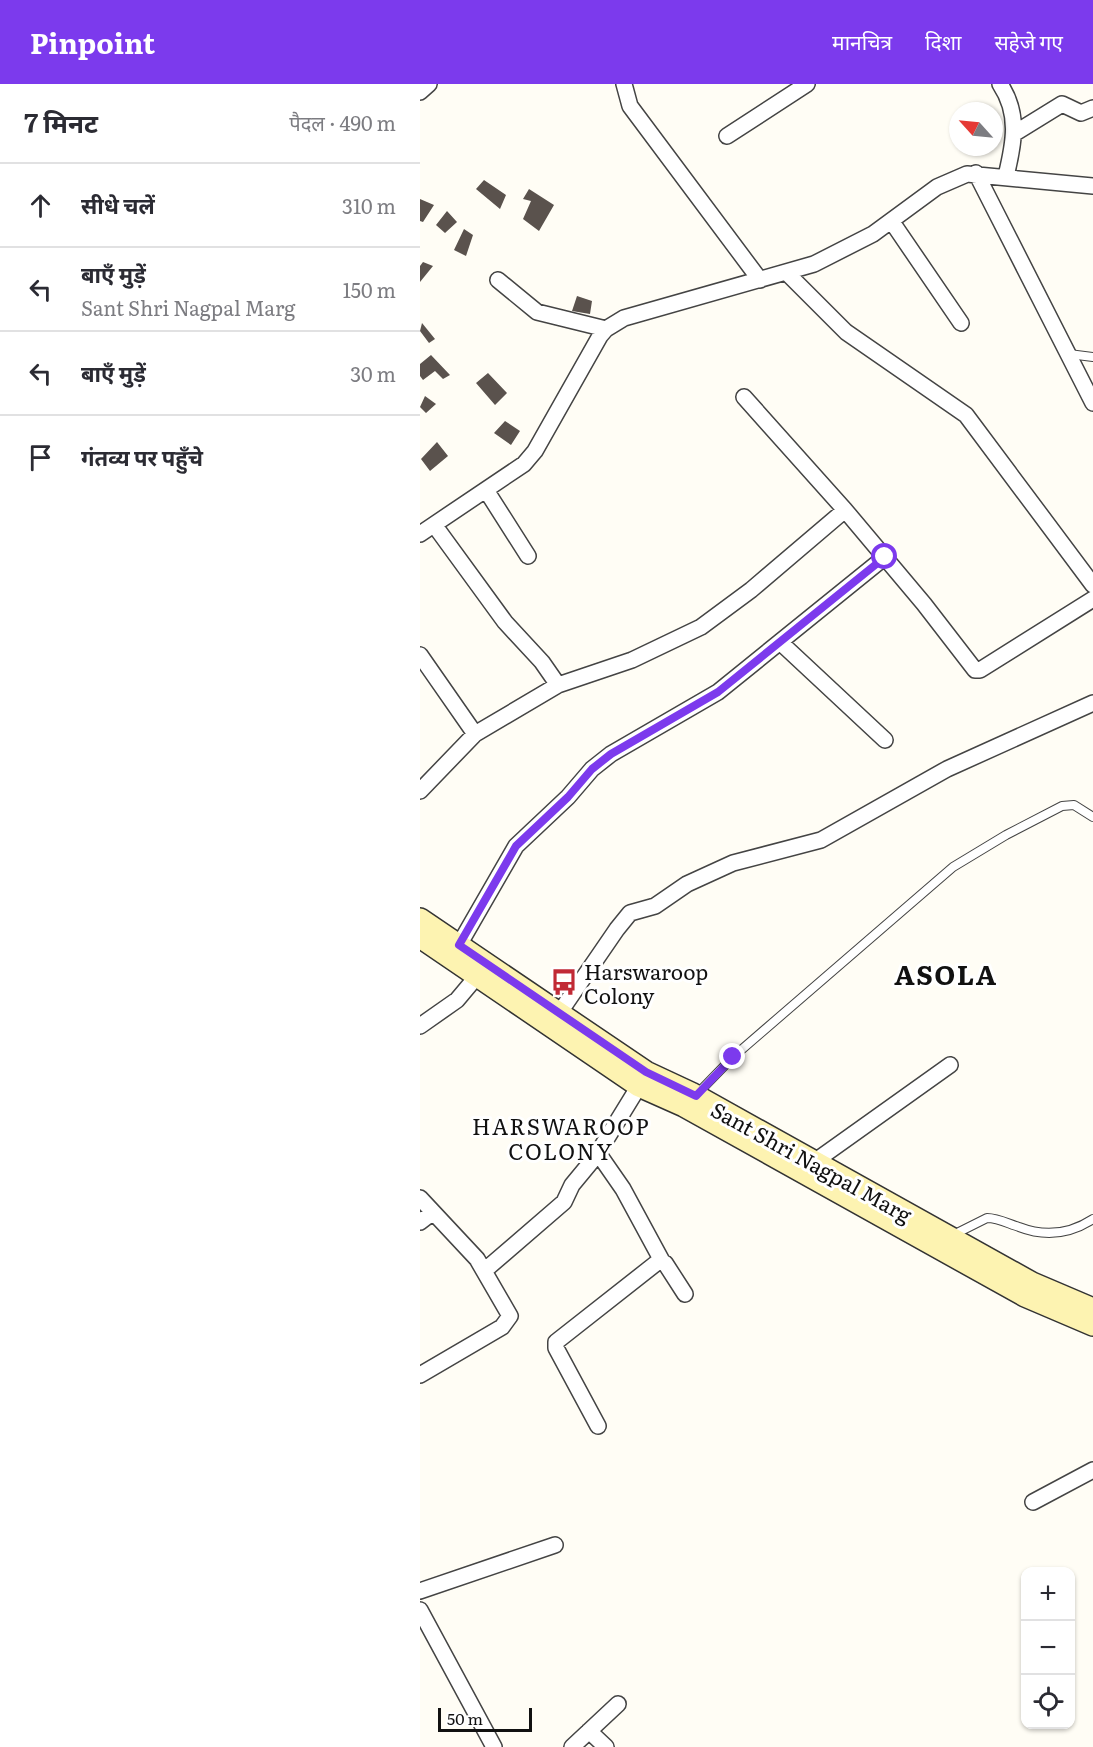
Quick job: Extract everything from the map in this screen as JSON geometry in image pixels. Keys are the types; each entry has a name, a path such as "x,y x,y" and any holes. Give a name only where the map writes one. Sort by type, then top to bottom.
{"main road":[{"name":"Sant Shri Nagpal Marg","path":"420,919 646,1072 696,1096 1032,1283 1093,1309"},
{"name":"Sant Shri Nagpal Marg","path":"420,937 639,1086 684,1106 1025,1296 1093,1325"}],"street":[{"path":"420,92 429,84"},
{"path":"624,84 630,106 760,280"},
{"path":"727,136 807,84"},
{"path":"1000,84 1010,102 1015,133 1006,176"},
{"path":"1015,133 1062,104 1081,113 1093,108"},
{"path":"976,173 1093,403"},
{"path":"420,534 512,474 535,451 606,329 624,318 814,264 892,222 937,187 956,177 976,173 1093,186"},
{"path":"892,222 961,323"},
{"path":"787,273 846,332 966,415 1093,585"},
{"path":"498,279 537,312 606,329"},
{"path":"744,397 845,510 977,670 1047,630 1093,599"},
{"path":"486,490 528,556"},
{"path":"420,791 475,734 558,685 632,660 701,627 751,590 845,510"},
{"path":"435,526 505,622 542,662 558,685"},
{"path":"459,945 516,846 568,797 592,769 611,754 718,692 885,557"},
{"path":"781,643 885,740"},
{"path":"420,655 475,734"},
{"path":"560,1012 616,929 635,911 655,906 687,884 733,863 821,840 947,769 1093,703"},
{"path":"420,1026 457,1000 478,975"},
{"path":"814,1162 950,1065"},
{"path":"484,1271 561,1205 572,1185 598,1153 639,1086"},
{"path":"598,1153 623,1189 662,1261 685,1294"},
{"path":"420,1198 426,1217 477,1259 510,1313 508,1321 420,1375"},
{"path":"598,1426 556,1348 556,1341 656,1263 662,1261"},
{"path":"1033,1502 1093,1470"},
{"path":"420,1591 555,1545"},
{"path":"420,1610 494,1747"},
{"path":"572,1747 618,1704"},
{"path":"589,1731 606,1747"}],"lane":[{"path":"1068,354 1093,357"},
{"path":"696,1096 733,1057 803,1000 884,925 953,867 1006,835 1062,806 1074,805 1093,818"},
{"path":"949,1237 987,1218 1030,1232 1048,1234 1080,1227 1093,1219"}],"building":[{"path":"484,180 506,195 500,209 476,189"},
{"path":"529,189 554,205 539,231 523,219 531,201 523,199"},
{"path":"420,199 434,205 423,222 420,221"},
{"path":"447,211 457,222 445,233 436,225"},
{"path":"464,229 473,235 466,256 454,250"},
{"path":"423,262 433,266 420,282 420,266"},
{"path":"577,296 592,301 590,314 572,311"},
{"path":"422,323 435,339 429,343 420,331"},
{"path":"431,355 450,375 443,379 435,371 423,380 420,376 420,364"},
{"path":"488,373 507,393 495,405 476,383"},
{"path":"425,396 436,404 426,413 420,407"},
{"path":"505,421 520,431 511,445 494,433"},
{"path":"437,442 448,456 430,471 421,459"}],"place":[{"name":"Harswaroop Colony","path":"564,982"}],"district":[{"name":"ASOLA","path":"946,973"},
{"name":"HARSWAROOP COLONY","path":"561,1138"}],"route":[{"path":"733,1057 696,1096 646,1072 459,945 516,846 568,797 592,769 611,754 718,692 772,652 885,557"}]}
